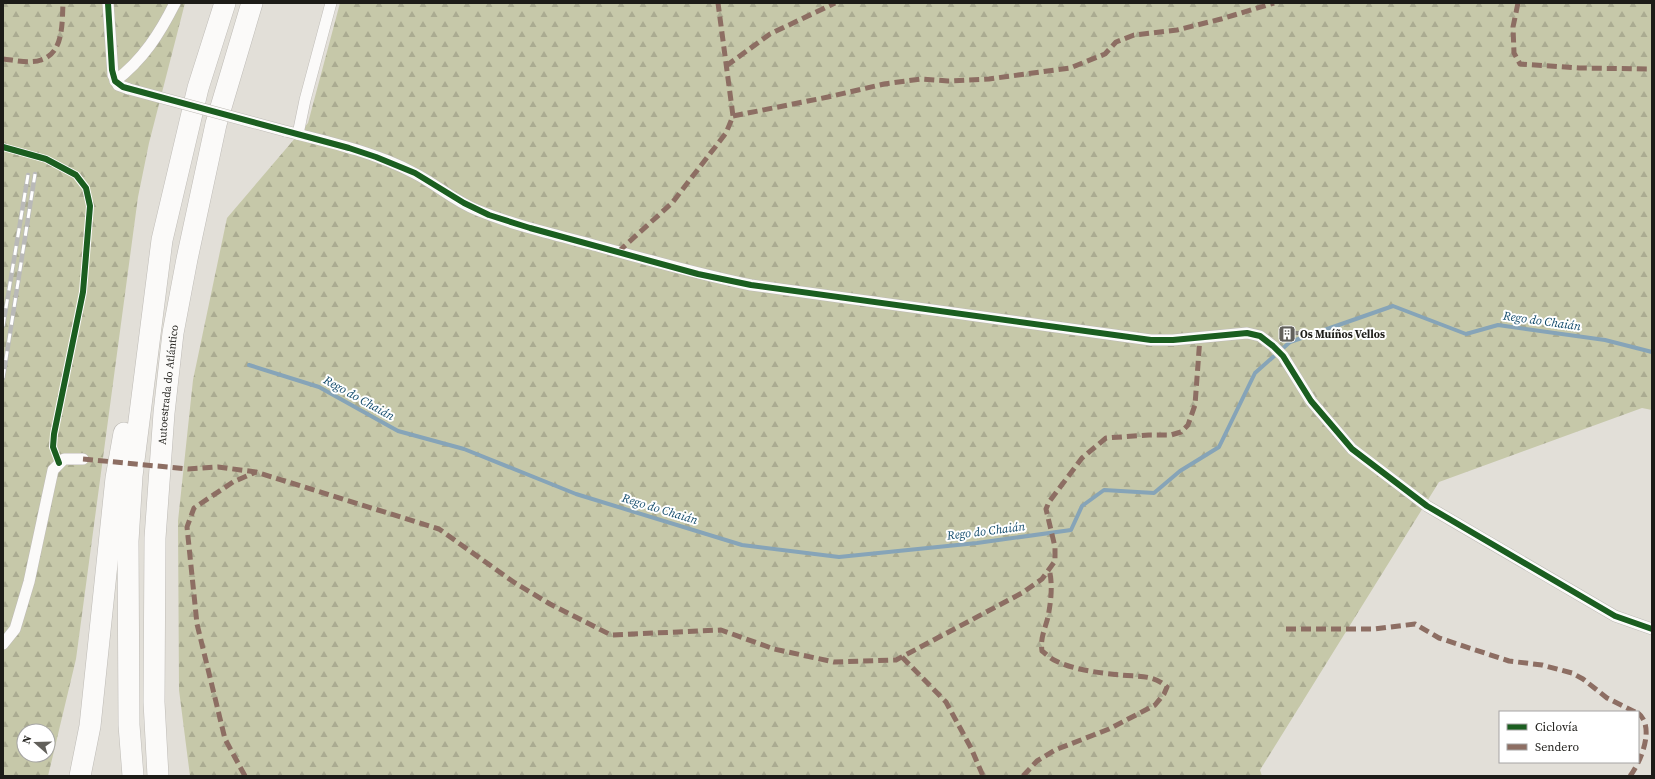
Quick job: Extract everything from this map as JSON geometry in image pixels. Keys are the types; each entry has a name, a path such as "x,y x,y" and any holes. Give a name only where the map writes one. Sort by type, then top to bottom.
{"highway":[{"path":"80,776 90,726 116,478 148,285 162,240 198,88 225,3"},
{"name":"Autoestrada do Atlántico","path":"158,776 154,702 155,538 164,413 173,333 216,124 252,3"},
{"path":"133,776 129,726 128,534 132,476 162,240"},
{"path":"154,702 164,776"}],"street":[{"path":"108,3 112,70 115,81 118,85 128,89 349,148 416,173 464,203 489,214 530,228 713,278 774,289 1151,340 1173,340 1247,333 1260,336 1283,356 1312,401 1352,449 1427,506 1615,616 1652,629"},
{"path":"115,81 129,70 146,52 162,29 175,3"},
{"path":"298,134 305,100 331,3"},
{"path":"3,644 15,628 29,582 53,470 64,459 83,459"}],"green space":[{"path":"3,3 185,3 149,143 138,197 76,659 56,743 56,723 16,723 16,763 51,763 48,776 3,776"},
{"path":"340,3 1652,3 1652,410 1642,408 1439,482 1260,770 1262,776 190,776 179,690 178,521 193,380 227,218 308,123"}],"building":[{"name":"Os Muíños Vellos","path":"1286,331 1291,333 1287,338 1283,335"},
{"name":"Os Muíños Vellos","path":"1295,331 1299,331 1299,335 1295,335"}],"waterway":[{"name":"Rego do Chaián","path":"249,365 319,387 398,431 464,449 576,494 742,545 839,557 977,543 1071,530 1082,506 1104,490 1154,493 1180,471 1219,447 1255,373 1290,342 1393,306 1466,334 1498,325 1605,340 1652,352"}],"railway":[{"path":"3,378 35,174"},
{"path":"3,326 28,175"}],"marked path":[{"path":"3,59 32,62 49,56 58,44 62,28 63,3"},
{"path":"618,252 672,203 726,133 733,116 718,3"},
{"path":"726,66 770,34 835,3"},
{"path":"733,116 884,84 921,79 948,81 989,79 1070,68 1105,54 1116,42 1134,35 1177,30 1221,19 1274,3"},
{"path":"1518,3 1513,27 1514,53 1520,64 1579,68 1652,69"},
{"path":"83,459 188,469 218,467 256,472 439,529 515,583 550,604 611,635 721,630 774,649 834,662 896,660 1022,593 1042,579 1055,561 1055,547 1046,509 1049,502 1082,458 1106,438 1171,435 1181,432 1188,425 1195,405 1200,337"},
{"path":"245,776 225,739 197,624 187,527 194,508 233,482 256,472"},
{"path":"1023,776 1037,761 1055,750 1109,729 1155,705 1164,694 1167,687 1151,678 1078,669 1054,660 1042,651 1042,638 1051,599 1049,569"},
{"path":"1286,629 1374,629 1415,624 1439,638 1509,661 1542,665 1572,673 1583,679 1607,698 1633,711"},
{"path":"902,657 946,702 971,748 983,776"},
{"path":"1639,714 1646,726 1646,734 1645,743 1639,761"},
{"path":"1630,776 1638,763"}],"cycle path":[{"path":"108,3 112,70 115,81 123,87 349,148 376,157 415,173 464,203 489,215 530,228 698,274 751,285 1151,340 1173,340 1247,333 1260,336 1283,356 1311,401 1352,449 1427,506 1615,616 1652,629"},
{"path":"3,147 46,159 76,175 86,188 90,206 83,292 54,434 53,447 59,463"}],"place":[{"name":"Os Muíños Vellos","path":"1287,334"}]}
